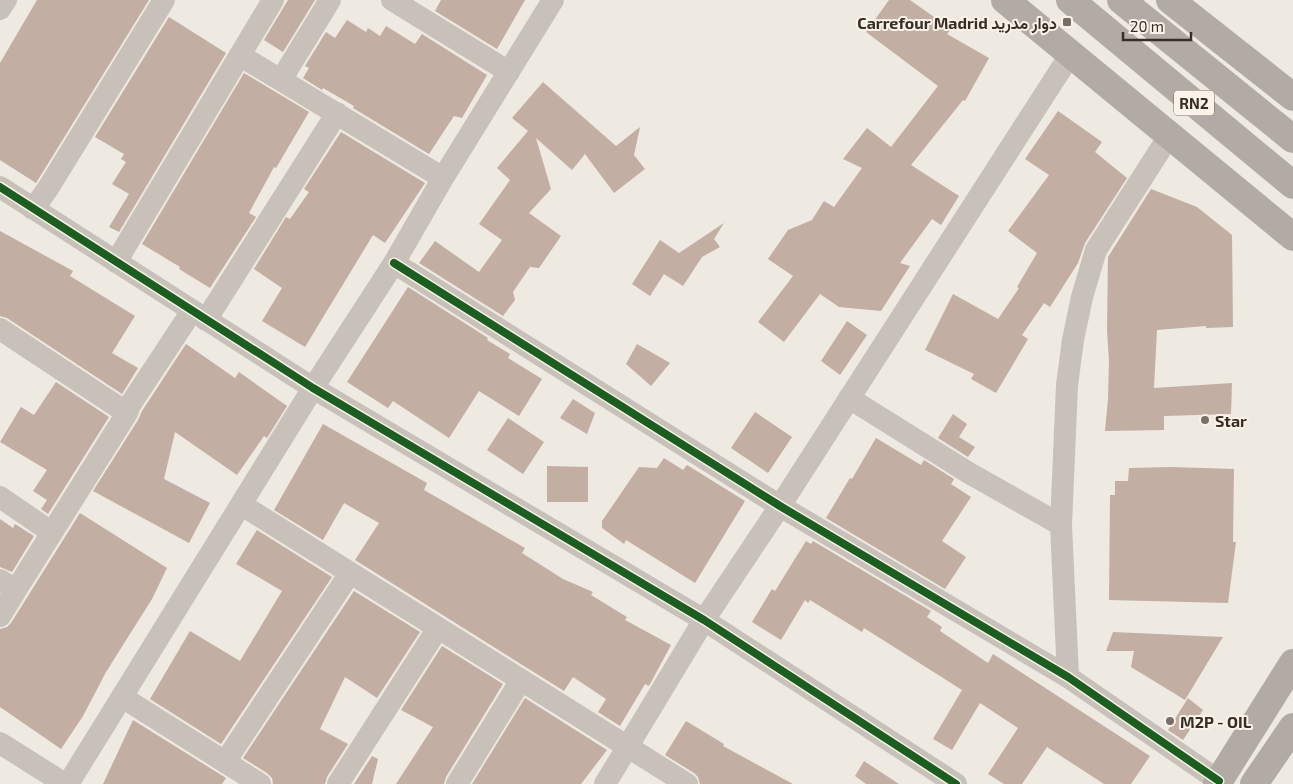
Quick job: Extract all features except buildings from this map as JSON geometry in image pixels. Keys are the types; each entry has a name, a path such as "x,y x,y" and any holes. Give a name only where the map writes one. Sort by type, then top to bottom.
{"highway":[{"path":"1005,0 1293,237"},
{"name":"RN2","path":"1070,0 1293,185"},
{"name":"RN2","path":"1121,0 1293,139"},
{"path":"1170,0 1293,97"},
{"path":"1218,782 1287,673"},
{"path":"1254,784 1293,727"}],"street":[{"path":"0,9 6,0"},
{"path":"33,209 47,190 164,0"},
{"path":"116,262 274,0"},
{"path":"281,80 330,0"},
{"path":"392,0 509,72"},
{"path":"0,743 66,784 394,263 443,178 554,0"},
{"path":"605,784 704,620 780,506 1070,55"},
{"path":"241,56 443,178"},
{"path":"0,616 8,585 69,507 130,406 199,315 337,113"},
{"path":"1068,677 1061,525 1067,385 1073,340 1082,297 1096,250 1169,136"},
{"path":"3,195 33,209 314,388 704,620 956,784"},
{"path":"394,263 780,506 1068,677 1218,782"},
{"path":"0,329 127,413"},
{"path":"849,398 969,473 1061,525"},
{"path":"0,497 51,532"},
{"path":"242,505 687,784"},
{"path":"225,762 350,573"},
{"path":"338,784 438,628"},
{"path":"457,784 521,680"},
{"path":"122,697 260,784"}],"cycle path":[{"path":"0,187 313,388 704,620 956,784"},
{"path":"394,263 780,506 1068,677 1219,781"}],"place":[{"name":"Carrefour Madrid دوار مدريد","path":"1067,22"},
{"name":"Star","path":"1205,420"},
{"name":"M2P - OIL","path":"1170,721"}]}
